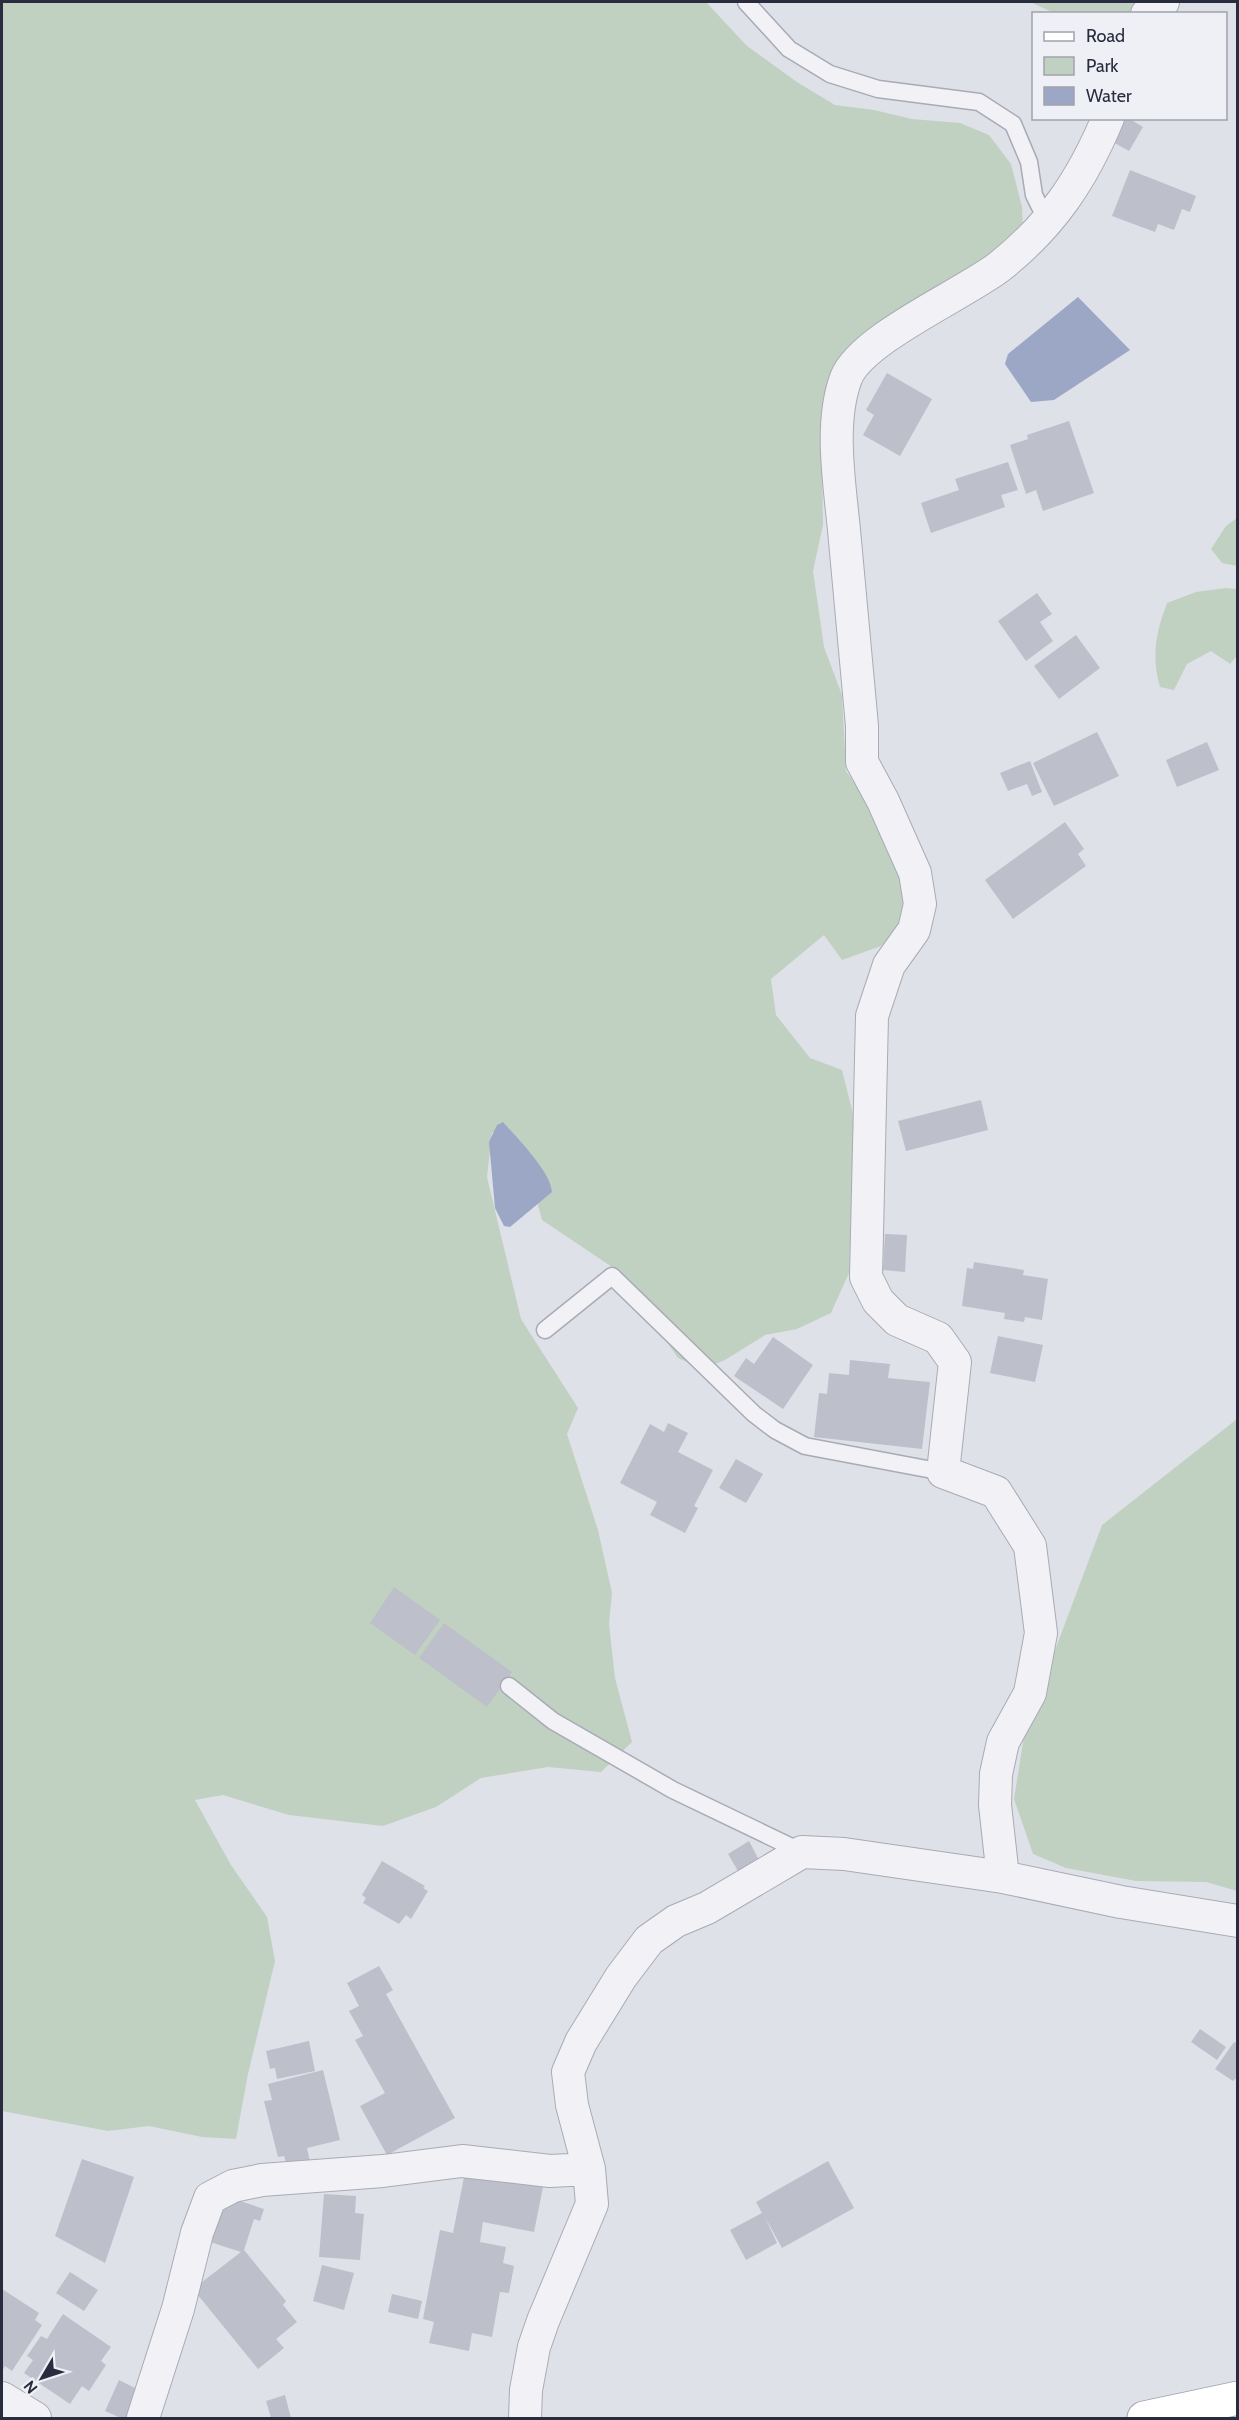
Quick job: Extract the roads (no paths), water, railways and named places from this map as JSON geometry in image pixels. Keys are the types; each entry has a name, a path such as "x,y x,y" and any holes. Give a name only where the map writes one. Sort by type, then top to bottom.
{"main road":[{"path":"1144,2418 1238,2398"}],"street":[{"path":"1150,12 1163,2"},
{"path":"1003,1878 995,1805 996,1774 1004,1742 1030,1693 1041,1633 1030,1546 996,1491 943,1473 955,1362 938,1338 897,1320 878,1301 866,1277 872,1016 889,965 914,930 920,904 915,873 883,801 862,762 862,726 838,459 839,411 847,376 864,355 884,337 969,288 992,272 1036,234 1071,192 1092,156 1107,120"},
{"path":"525,2418 526,2390 534,2347 546,2312 592,2204 589,2169 572,2105 567,2072 581,2042 616,1986 649,1940 676,1921 707,1908 802,1852 844,1854 1003,1878 1121,1902 1238,1922"},
{"path":"143,2418 178,2309 197,2233 210,2198 233,2186 262,2180 383,2171 462,2161 550,2171 589,2169"},
{"path":"2,2398 35,2418"}],"lane":[{"path":"746,2 789,49 830,74 878,89 979,102 1013,124 1029,162 1034,195 1047,221"},
{"path":"545,1330 612,1276 746,1407 775,1430 805,1446 943,1473"},
{"path":"508,1686 553,1721 673,1790 802,1852"}],"water":[{"path":"1078,297 1130,350 1054,400 1031,402 1005,364 1008,354"},
{"path":"503,1122 540,1165 552,1192 510,1227 504,1226 495,1208 489,1142 497,1125"}]}
